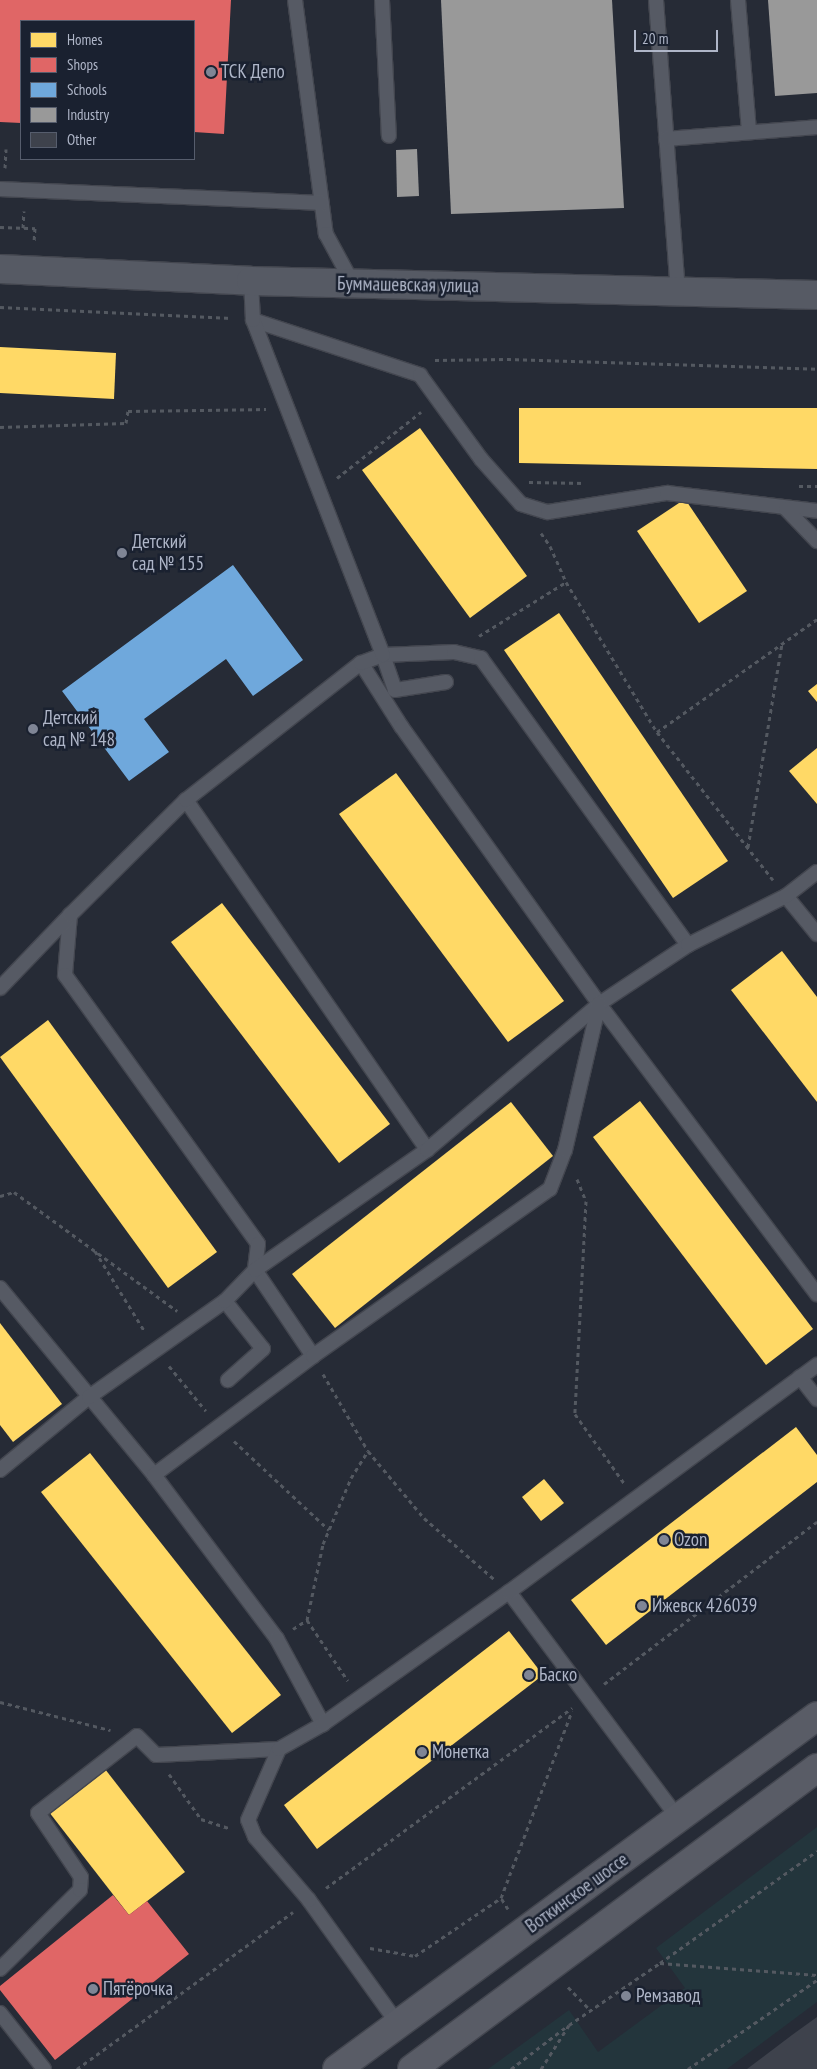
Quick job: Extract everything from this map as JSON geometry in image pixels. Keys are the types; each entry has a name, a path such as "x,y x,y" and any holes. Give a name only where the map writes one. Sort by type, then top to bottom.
{"main road":[{"name":"Воткинское шоссе","path":"337,2069 817,1716"},
{"path":"412,2069 817,1768"}],"street":[{"name":"Буммашевская улица","path":"0,269 251,281 817,294"}],"lane":[{"path":"295,0 326,234 353,284"},
{"path":"382,0 389,136"},
{"path":"656,0 678,291"},
{"path":"738,0 749,132"},
{"path":"666,139 817,127"},
{"path":"0,189 322,203"},
{"path":"251,281 252,320 395,690 446,682"},
{"path":"252,320 420,375 482,459 521,504 548,512 667,493 786,509 817,511"},
{"path":"786,509 817,541"},
{"path":"0,988 70,915 186,800 361,663 383,655 454,652 481,658 688,945"},
{"path":"361,663 401,726 599,1004 817,1294"},
{"path":"186,800 427,1150"},
{"path":"0,1470 89,1397 225,1300 255,1270 427,1150 599,1004 688,945 786,896 817,872"},
{"path":"786,896 817,934"},
{"path":"70,915 65,975 258,1244 255,1270 313,1356"},
{"path":"154,1475 313,1356 550,1189 566,1150 599,1004"},
{"path":"0,1288 154,1475 277,1639 322,1724"},
{"path":"225,1300 263,1349 228,1380"},
{"path":"0,1968 80,1890 81,1876 38,1813 137,1736 156,1755 279,1749 322,1724 509,1592 817,1365"},
{"path":"800,1377 817,1399"},
{"path":"509,1592 678,1818"},
{"path":"279,1749 248,1820 255,1836 309,1900 398,2024"},
{"path":"0,2013 44,2069"}],"path":[{"path":"0,227 35,228"},
{"path":"0,307 252,320"},
{"path":"426,360 507,359 817,369"},
{"path":"319,493 437,399"},
{"path":"0,427 126,423 128,411 266,408"},
{"path":"519,482 586,483"},
{"path":"798,486 817,486"},
{"path":"521,504 550,546 566,582 657,732 786,896"},
{"path":"454,652 566,582"},
{"path":"657,732 817,619"},
{"path":"748,848 782,643"},
{"path":"566,1150 586,1201 575,1414 636,1499"},
{"path":"0,1196 14,1192 194,1323"},
{"path":"94,1251 156,1350 219,1426 328,1530"},
{"path":"313,1356 368,1451 424,1518 509,1592"},
{"path":"359,1698 307,1620 322,1544 351,1478 368,1451"},
{"path":"588,1696 817,1522"},
{"path":"277,1639 307,1620"},
{"path":"0,1702 137,1736"},
{"path":"77,2069 574,1707 501,1898 415,1956 340,1944"},
{"path":"156,1755 201,1819 255,1836"},
{"path":"511,2069 590,2010 660,1963 817,1851"},
{"path":"501,1898 523,1932"},
{"path":"660,1963 817,1975"},
{"path":"549,1967 590,2010"},
{"path":"688,2069 817,1980"},
{"path":"541,2069 569,2025"}],"shaded area":[{"path":"817,1827 817,2002 727,2069 488,2069 569,2010 598,2052 685,1988 656,1948"}],"building: Homes":[{"path":"0,347 116,353 114,399 0,393"},
{"path":"519,408 817,408 817,469 519,463"},
{"path":"420,428 527,576 470,618 362,470"},
{"path":"685,499 747,591 699,623 637,531"},
{"path":"559,613 728,861 673,898 504,650"},
{"path":"817,684 817,702 808,691"},
{"path":"817,748 817,804 789,771"},
{"path":"396,773 564,1001 508,1042 339,814"},
{"path":"222,903 390,1124 339,1163 171,942"},
{"path":"782,951 817,997 817,1102 731,990"},
{"path":"48,1020 217,1252 168,1288 0,1057"},
{"path":"640,1101 813,1329 766,1365 593,1137"},
{"path":"511,1102 553,1156 335,1328 292,1274"},
{"path":"0,1323 62,1404 13,1442 0,1425"},
{"path":"796,1427 817,1455 817,1482 606,1645 571,1600"},
{"path":"90,1453 281,1695 232,1733 41,1492"},
{"path":"544,1479 564,1503 541,1521 522,1497"},
{"path":"509,1631 543,1675 317,1849 284,1805"},
{"path":"105,1769 185,1872 129,1915 49,1812"}],"building: Shops":[{"name":"ТСК Депо","path":"0,0 231,0 224,134 195,132 195,20 20,20 20,123 0,122"},
{"path":"113,1895 129,1915 147,1901 189,1954 55,2060 0,1990 0,1986"}],"building: Schools":[{"path":"233,565 303,660 253,696 226,659 144,719 169,752 129,781 62,691"}],"building: Industry":[{"path":"441,0 612,0 624,208 451,214"},
{"path":"768,0 817,0 817,93 775,96"},
{"path":"417,149 419,196 397,197 396,150"}],"building: Other":[{"path":"817,2017 817,2069 747,2069 792,2035"}],"place":[{"name":"ТСК Депо","path":"211,72"},
{"name":"Детский сад № 155","path":"122,553"},
{"name":"Детский сад № 148","path":"33,729"},
{"name":"Ozon","path":"664,1540"},
{"name":"Ижевск 426039","path":"642,1606"},
{"name":"Баско","path":"529,1675"},
{"name":"Монетка","path":"422,1752"},
{"name":"Пятёрочка","path":"93,1989"},
{"name":"Ремзавод","path":"626,1996"}]}
